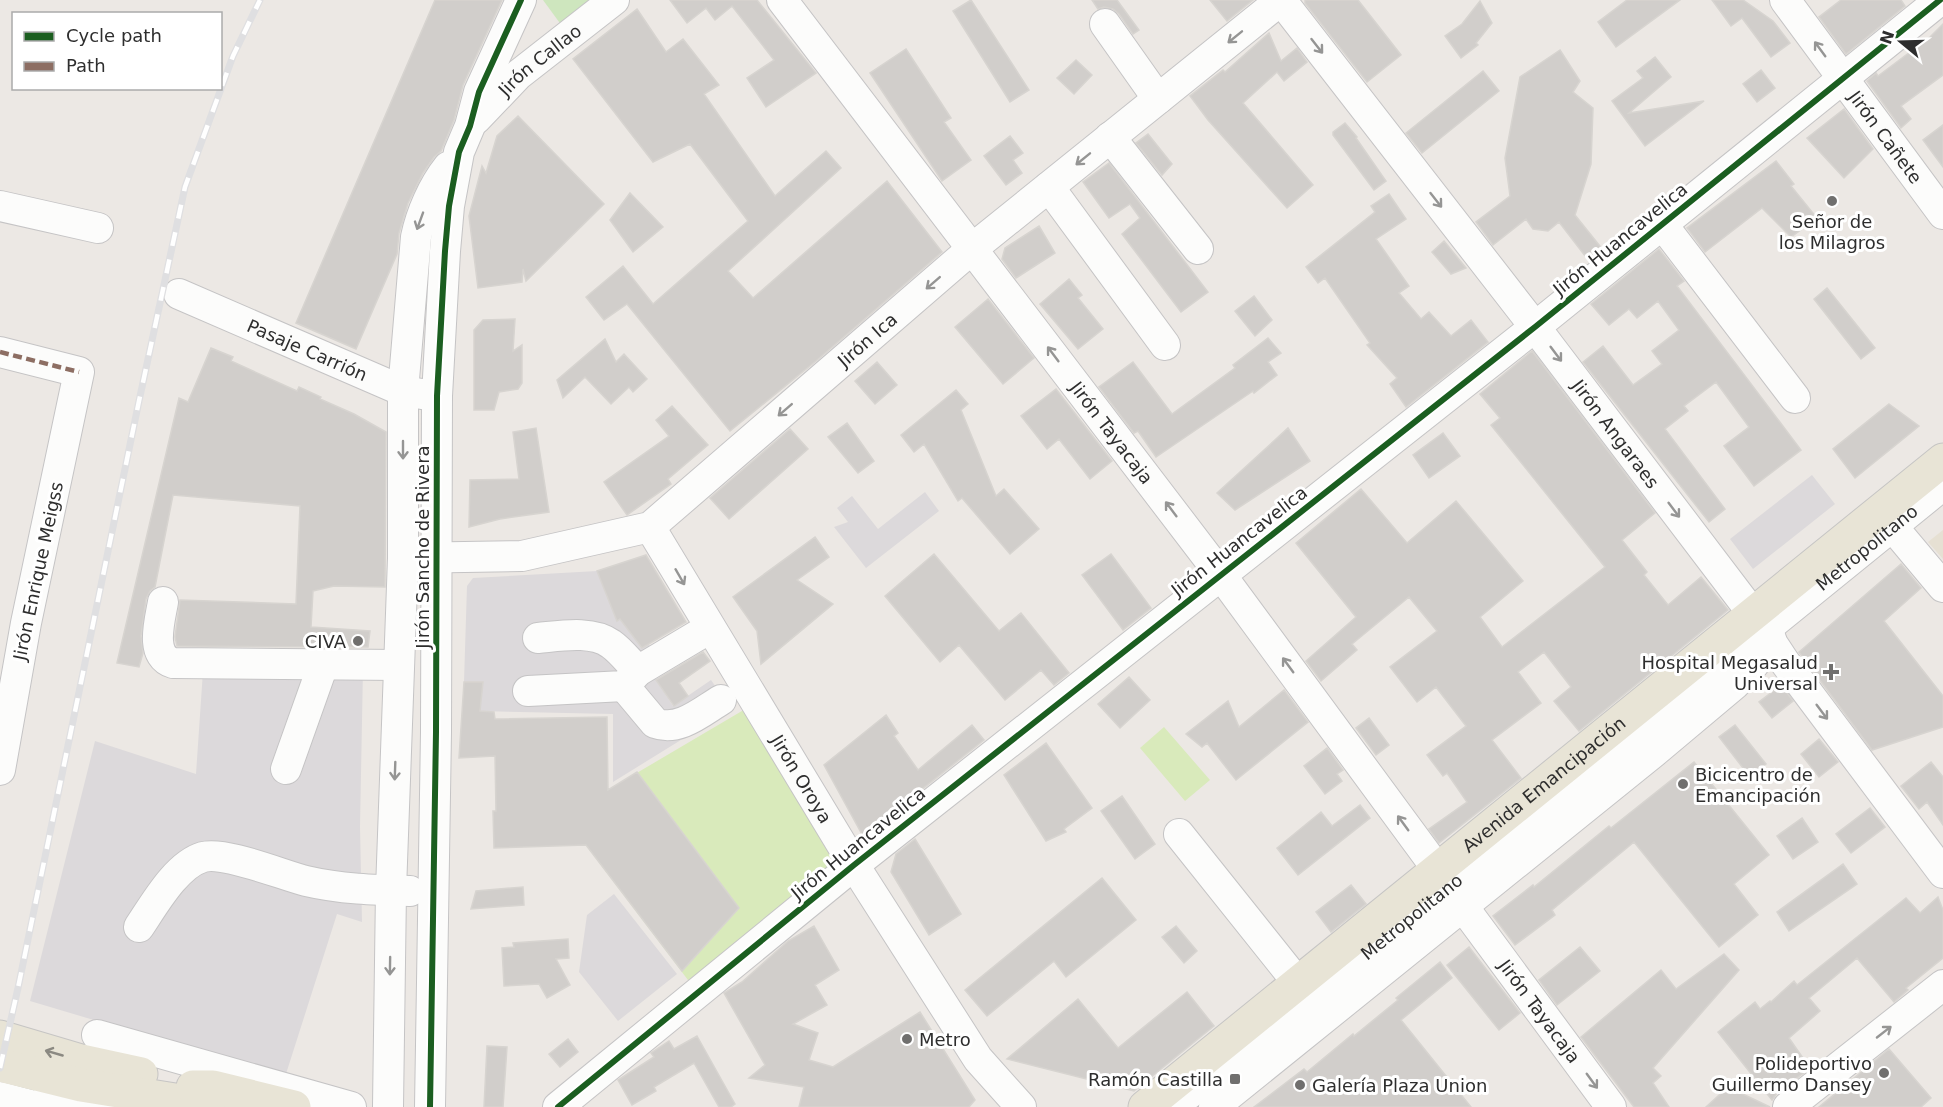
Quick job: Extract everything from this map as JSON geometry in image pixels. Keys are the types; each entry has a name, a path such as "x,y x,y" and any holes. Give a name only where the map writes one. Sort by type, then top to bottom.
{"main road":[{"name":"Avenida Emancipación","path":"1145,1107 1438,870 1768,636 1943,460"},
{"path":"0,1037 101,1050 216,1097"},
{"path":"101,1050 129,1101"},
{"path":"0,1065 81,1085 129,1101 216,1097 294,1107"}],"street":[{"name":"Jirón Sancho de Rivera","path":"430,1107 438,557 437,396 444,251 449,206 464,139 479,92 521,0"},
{"name":"Jirón Callao","path":"464,139 518,75 614,0"},
{"name":"Jirón Tayacaja","path":"782,0 1221,575 1438,870"},
{"name":"Jirón Ica","path":"403,558 522,555 650,527 973,248 1281,0"},
{"name":"Jirón Angaraes","path":"1281,0 1535,327 1943,873"},
{"name":"Jirón Cañete","path":"1785,0 1943,214"},
{"name":"Jirón Huancavelica","path":"558,1107 854,865 1535,327 1940,0"},
{"path":"1105,24 1158,99"},
{"path":"1110,137 1198,249"},
{"name":"Jirón Sancho de Rivera","path":"388,1107 391,890 403,558 404,391 416,237 422,216 439,180 464,139"},
{"path":"1049,187 1165,345"},
{"path":"0,206 98,228"},
{"path":"1662,224 1795,398"},
{"name":"Pasaje Carrión","path":"179,294 404,391 437,396"},
{"name":"Jirón Enrique Meigss","path":"0,352 79,372 11,649 0,770"},
{"name":"Metropolitano","path":"1172,1107 1768,636 1790,610 1943,485"},
{"path":"1892,526 1943,587"},
{"name":"Jirón Oroya","path":"650,527 854,865 978,1059 1021,1107"},
{"path":"163,602 158,634 159,649 168,661 323,666 399,665"},
{"path":"528,691 631,678 710,628"},
{"path":"538,638 576,635 596,637 610,643 655,723 662,726 684,723 721,700"},
{"name":"Metropolitano","path":"1214,1107 1735,684 1754,664 1768,636"},
{"name":"Avenida Emancipación","path":"1232,1107 1470,916 1768,636"},
{"path":"286,769 323,666"},
{"path":"397,731 436,732"},
{"path":"1179,834 1298,983"},
{"path":"139,927 162,893 184,869 204,857 220,857 306,881 370,891 434,891"},
{"name":"Jirón Tayacaja","path":"1470,916 1611,1107"},
{"path":"1788,1107 1943,985"},
{"path":"389,1015 432,1016"},
{"path":"101,1050 351,1107"},
{"name":"Jirón Oroya","path":"978,1059 986,1078 992,1107"},
{"path":"0,1081 96,1105 129,1101"},
{"path":"0,1097 38,1107"}],"shaded area":[{"path":"1812,475 1835,504 1753,569 1730,539"},
{"path":"925,492 939,511 866,568 834,527 848,522 837,508 852,496 878,529"},
{"path":"1943,530 1943,559 1928,542"},
{"path":"597,571 617,621 628,615 661,662 650,671 673,706 711,680 731,709 613,782 613,714 480,711 482,682 464,682 467,586 473,578"},
{"path":"363,668 360,827 362,922 337,914 285,1077 30,1001 95,741 196,774 203,671"},
{"path":"614,894 677,974 618,1021 579,972 587,915"}],"green space":[{"path":"543,0 596,0 562,26"},
{"path":"747,708 839,863 691,984 588,848 628,812 613,787"},
{"path":"1164,727 1210,780 1185,801 1140,748"}],"building":[{"path":"435,0 502,0 463,85 454,120 441,151 423,173 408,203 399,233 397,254 356,349 296,323"},
{"path":"670,0 757,0 816,73 766,107 747,78 774,60 732,6 715,20 706,8 687,23"},
{"path":"971,0 1029,90 1010,102 953,11"},
{"path":"1092,0 1117,0 1139,30 1133,34 1113,9 1104,7 1098,9"},
{"path":"1210,0 1253,0 1227,21"},
{"path":"1305,0 1358,0 1401,55 1367,82 1305,3"},
{"path":"1627,0 1680,0 1616,47 1598,22"},
{"path":"1712,0 1743,0 1773,21 1790,43 1771,57 1742,18 1731,26"},
{"path":"1841,0 1901,0 1905,6 1846,54 1819,17"},
{"path":"1480,1 1492,23 1476,43 1478,45 1461,58 1445,36 1462,24"},
{"path":"637,9 666,52 683,39 719,85 704,94 775,196 826,151 841,168 728,271 753,298 887,181 942,252 816,361 730,431 627,304 604,320 586,297 623,266 653,304 748,221 690,144 653,162 573,59"},
{"path":"1943,24 1943,75 1901,106 1911,119 1901,128 1867,81 1876,73 1878,76 1930,37"},
{"path":"1269,33 1281,61 1297,48 1307,62 1284,81 1277,72 1243,103 1313,185 1287,208 1208,120 1190,96 1223,70 1225,72"},
{"path":"906,49 951,118 944,122 971,160 942,181 870,73"},
{"path":"1560,50 1580,81 1573,92 1593,108 1591,164 1575,215 1603,250 1589,261 1559,222 1548,231 1533,229 1526,219 1493,245 1476,222 1510,196 1505,158 1520,77"},
{"path":"1655,57 1671,77 1629,113 1704,101 1645,146 1612,101 1643,78 1637,71"},
{"path":"1076,60 1092,75 1074,94 1057,78"},
{"path":"1761,70 1775,88 1757,102 1743,84"},
{"path":"1483,71 1499,91 1422,153 1406,133"},
{"path":"1844,109 1873,149 1844,178 1807,138"},
{"path":"518,116 604,204 526,281 523,269 522,282 478,288 469,216 482,166 486,173 497,136"},
{"path":"1345,123 1386,181 1374,190 1333,135 1333,132"},
{"path":"1943,125 1943,167 1923,140"},
{"path":"1148,134 1172,164 1162,175 1136,143"},
{"path":"1010,136 1023,153 1013,160 1022,173 1006,185 984,156"},
{"path":"1776,161 1794,184 1791,186 1817,218 1791,237 1762,208 1705,252 1687,228"},
{"path":"1109,163 1208,292 1181,312 1122,234 1140,218 1130,204 1109,218 1083,182"},
{"path":"630,193 663,227 633,252 610,220"},
{"path":"1389,194 1406,219 1376,239 1409,286 1399,293 1421,319 1429,312 1451,336 1471,320 1488,342 1406,407 1390,384 1397,378 1367,345 1370,343 1325,278 1318,283 1306,267 1375,212 1371,206"},
{"path":"1039,226 1055,253 1016,278 1002,259 1005,248"},
{"path":"1444,241 1466,268 1451,274 1432,252"},
{"path":"1659,249 1684,281 1677,286 1801,450 1754,486 1724,446 1749,427 1716,382 1684,406 1688,411 1665,429 1725,509 1709,522 1583,362 1603,346 1633,385 1662,364 1652,351 1679,330 1658,301 1637,318 1629,309 1609,325 1591,304"},
{"path":"1069,279 1082,295 1078,298 1103,329 1078,349 1040,304"},
{"path":"1827,288 1875,348 1861,359 1814,299"},
{"path":"1254,296 1272,320 1255,336 1235,311"},
{"path":"988,299 1034,358 1003,384 955,327"},
{"path":"515,319 513,351 522,345 522,383 518,389 499,392 494,410 474,410 474,330 483,320"},
{"path":"1268,338 1281,353 1268,362 1277,375 1254,393 1253,391 1156,457 1138,431 1134,433 1099,387 1133,362 1172,414 1235,368 1233,365"},
{"path":"605,339 616,362 624,354 647,379 633,392 629,387 611,404 585,377 563,398 557,380"},
{"path":"211,348 233,357 231,361 297,391 299,387 321,397 320,399 386,432 385,587 334,586 313,591 311,627 370,631 368,647 177,646 175,637 180,600 296,604 300,506 173,495 155,587 146,599 141,636 143,653 139,667 117,663 179,398 188,402"},
{"path":"1532,351 1655,513 1622,540 1647,572 1644,575 1668,605 1701,577 1728,610 1579,731 1554,701 1571,687 1544,652 1518,672 1541,703 1492,740 1521,778 1439,843 1429,829 1467,802 1447,773 1443,776 1427,755 1466,726 1436,687 1417,702 1390,667 1437,631 1409,597 1352,644 1357,650 1321,681 1306,661 1356,617 1296,543 1361,489 1407,543 1456,501 1523,581 1480,617 1502,647 1605,567 1491,425 1500,418 1480,394"},
{"path":"877,362 897,385 875,404 855,381"},
{"path":"1056,389 1112,461 1090,479 1059,439 1047,449 1021,416"},
{"path":"956,390 968,404 961,410 996,496 1004,489 1039,529 1010,554 962,498 958,501 924,444 914,452 901,435"},
{"path":"1889,404 1919,426 1855,478 1833,449"},
{"path":"672,406 708,445 668,479 671,484 627,515 604,482 669,436 656,420"},
{"path":"847,423 874,461 858,473 828,437"},
{"path":"536,428 549,512 500,519 469,527 470,480 519,479 513,432"},
{"path":"1288,428 1310,461 1235,510 1217,493"},
{"path":"790,429 808,449 729,519 710,498"},
{"path":"1443,433 1460,456 1429,478 1413,455"},
{"path":"815,537 829,557 797,580 833,604 761,664 757,631 733,597"},
{"path":"934,554 999,631 1021,613 1069,673 1054,685 1041,670 1005,700 959,645 940,662 885,596"},
{"path":"1111,554 1151,608 1123,630 1082,575"},
{"path":"646,555 686,622 642,648 620,619 617,621 597,571"},
{"name":"Hospital Megasalud Universal","path":"1901,564 1921,588 1884,621 1943,696 1943,727 1872,750 1799,652"},
{"path":"703,652 710,661 679,683 688,696 674,706 656,680"},
{"path":"1129,677 1150,700 1120,728 1098,704"},
{"path":"464,682 483,682 480,711 494,712 495,719 607,717 608,790 637,772 739,908 682,971 586,845 494,848 495,756 459,758"},
{"path":"1776,689 1785,690 1793,701 1772,718 1759,702"},
{"path":"1284,690 1308,722 1236,780 1207,743 1202,747 1186,734 1228,701 1239,727"},
{"path":"886,715 898,733 894,736 918,770 972,725 984,740 863,836 824,765"},
{"path":"1369,718 1389,745 1376,755 1356,728"},
{"path":"1735,725 1766,764 1750,777 1719,737"},
{"path":"1819,739 1838,762 1819,777 1801,754"},
{"path":"1046,743 1092,808 1064,829 1066,832 1046,841 1004,775"},
{"path":"1327,748 1343,770 1337,774 1342,781 1325,794 1304,766"},
{"path":"1694,762 1769,855 1734,884 1758,915 1719,947 1634,842 1552,910 1555,915 1515,945 1493,916 1533,885 1534,887 1609,826 1611,828"},
{"path":"1931,762 1943,777 1943,825 1927,802 1919,809 1901,786"},
{"path":"1122,796 1155,844 1135,859 1101,811"},
{"path":"1360,805 1370,818 1298,875 1277,848 1321,812 1332,826"},
{"path":"1870,808 1885,827 1851,853 1836,834"},
{"path":"1802,818 1818,842 1793,859 1777,836"},
{"path":"915,839 961,914 929,935 891,872 896,854"},
{"path":"1843,864 1857,884 1789,931 1777,912"},
{"path":"1102,878 1136,920 1066,977 1054,961 987,1016 965,990"},
{"path":"1351,885 1366,904 1331,932 1316,912"},
{"path":"523,887 524,905 471,909 476,891"},
{"path":"1938,897 1943,910 1943,958 1906,988 1908,990 1894,1002 1857,958 1809,998 1820,1011 1789,1038 1810,1068 1777,1093 1772,1100 1718,1032 1755,1002 1760,1009 1794,981 1797,985 1906,898 1920,913"},
{"path":"814,926 839,970 815,985 827,1005 793,1024 818,1033 809,1060 833,1067 920,1012 975,1100 969,1107 799,1107 804,1087 749,1078 765,1065 724,993 742,982 788,941"},
{"path":"1176,926 1197,951 1184,963 1162,937"},
{"path":"568,939 569,958 556,959 570,985 547,998 539,984 504,986 502,948 514,947 513,943"},
{"path":"1469,947 1520,1013 1499,1030 1447,965"},
{"path":"1580,947 1600,971 1557,1005 1539,980"},
{"path":"1724,954 1739,970 1653,1068 1661,1076 1653,1083 1669,1107 1634,1107 1581,1037 1661,970 1676,989"},
{"path":"1440,962 1452,978 1401,1020 1471,1107 1254,1107 1304,1069 1307,1072 1353,1034 1354,1036"},
{"path":"1187,992 1214,1026 1134,1091 1007,1059 1078,999 1118,1048"},
{"path":"697,1036 735,1104 731,1107 719,1107 694,1063 654,1087 656,1091 632,1105 618,1080 654,1057 651,1053 669,1041 674,1049"},
{"path":"568,1039 578,1052 560,1067 549,1054"},
{"path":"487,1046 507,1047 503,1107 484,1107"},
{"name":"Polideportivo Guillermo Dansey","path":"1889,1049 1931,1098 1921,1107 1819,1107"},
{"path":"1728,1087 1770,1107 1706,1107"}],"railway":[{"path":"222,86 233,56 260,0"},
{"path":"0,1068 185,187 221,90"}],"marked path":[{"path":"0,352 79,372"}],"cycle path":[{"path":"430,1107 436,732 437,396 445,251 449,206 459,152 470,126 479,92 521,0"},
{"path":"558,1107 854,865 1535,327 1940,0"}],"place":[{"name":"Señor de los Milagros","path":"1832,201"},
{"name":"CIVA","path":"358,641"},
{"name":"Hospital Megasalud Universal","path":"1831,672"},
{"name":"Bicicentro de Emancipación","path":"1683,784"},
{"name":"Metro","path":"907,1039"},
{"name":"Polideportivo Guillermo Dansey","path":"1884,1073"},
{"name":"Ramón Castilla","path":"1235,1079"},
{"name":"Galería Plaza Union","path":"1300,1085"}]}
